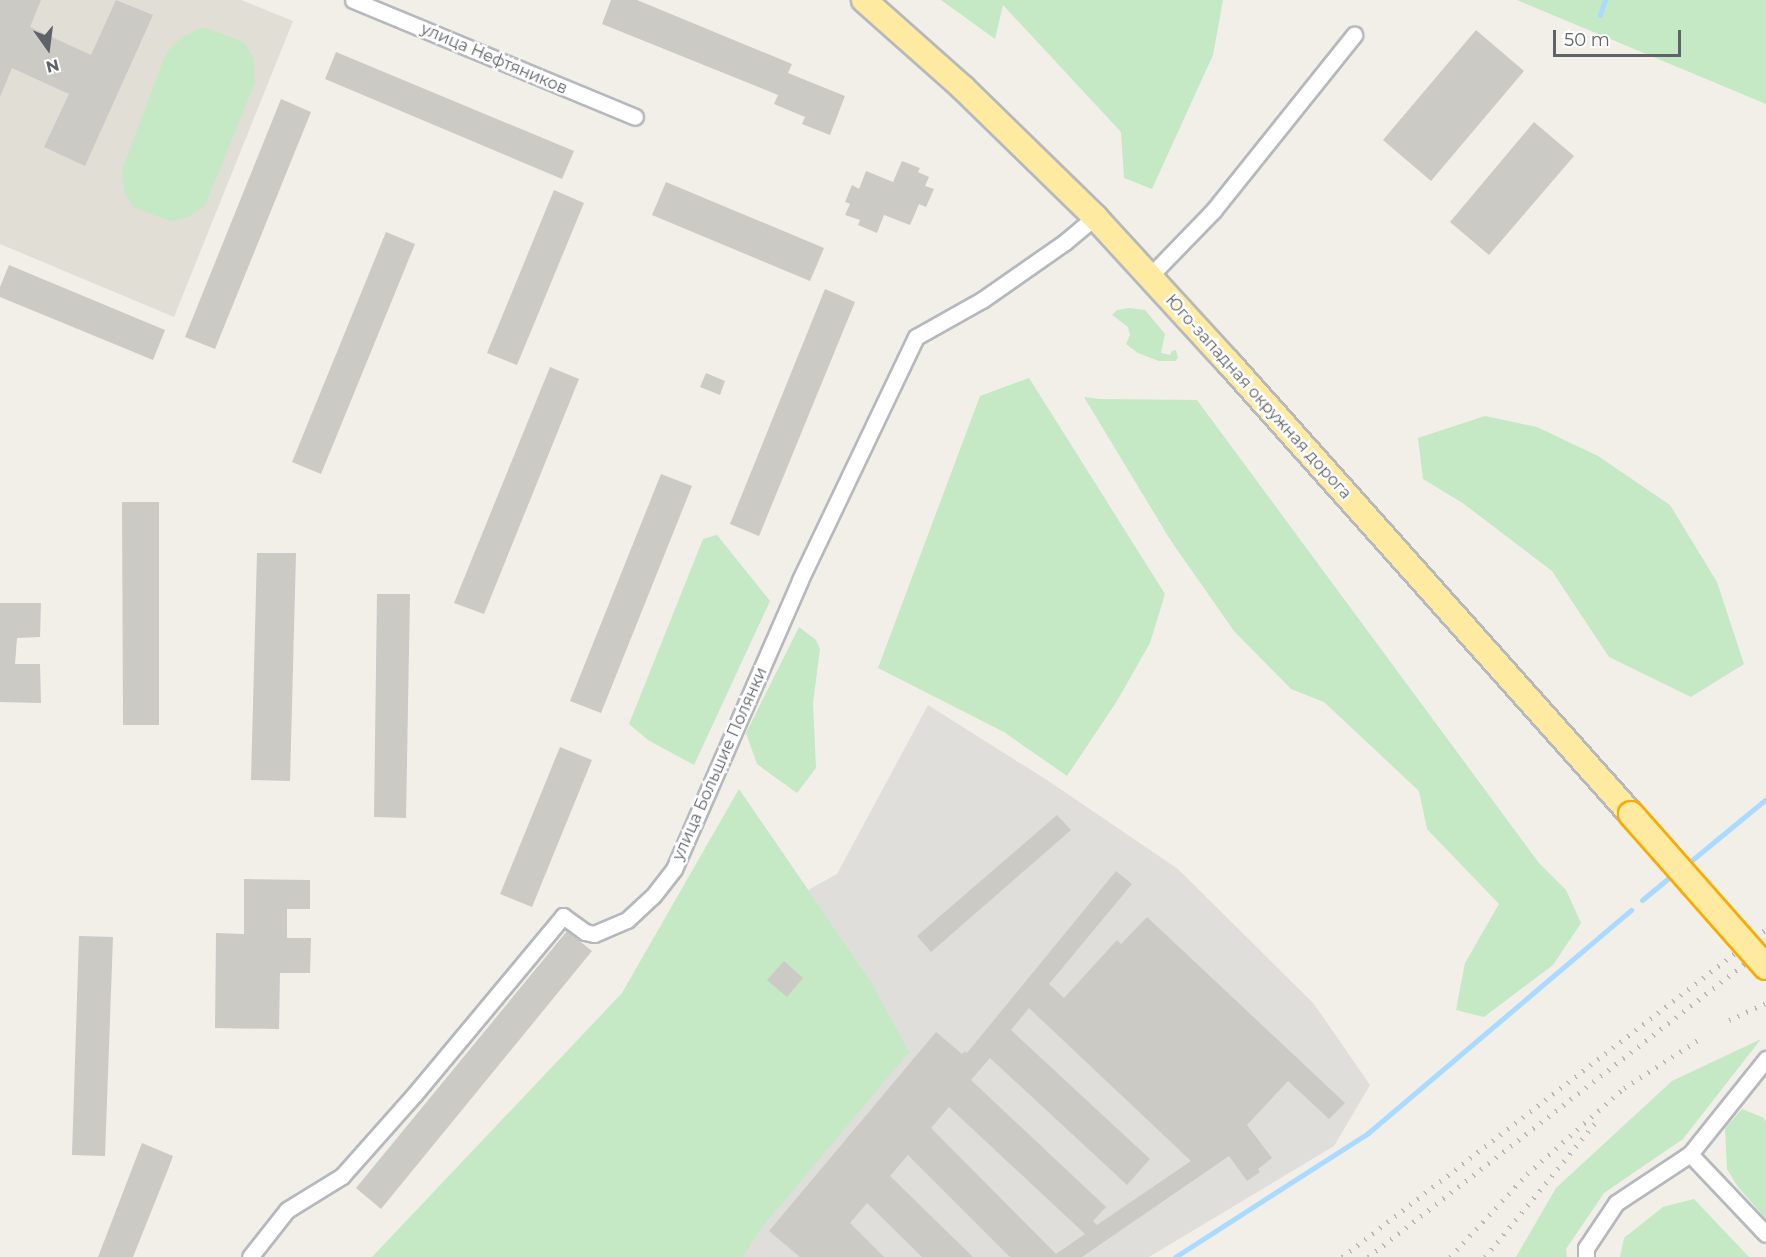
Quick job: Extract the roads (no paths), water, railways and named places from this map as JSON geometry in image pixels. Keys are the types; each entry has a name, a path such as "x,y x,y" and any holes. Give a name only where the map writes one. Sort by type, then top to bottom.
{"highway":[{"name":"Юго-западная окружная дорога","path":"864,0 963,88 1095,217 1766,967"}],"street":[{"name":"улица Нефтяников","path":"352,0 635,117"},
{"path":"1150,276 1213,211 1354,35"},
{"name":"улица Большие Полянки","path":"250,1257 287,1210 342,1176 414,1095 563,916 585,932 594,934 627,920 653,896 674,869 800,580 915,337 982,300 1065,242 1095,217"},
{"path":"1586,1257 1586,1248 1616,1203 1690,1154 1766,1059"},
{"path":"1690,1154 1766,1234"}],"waterway":[{"path":"1600,15 1605,0"},
{"path":"1686,865 1766,799"},
{"path":"1642,900 1676,872"},
{"path":"1175,1257 1368,1133 1631,910"}],"railway":[{"path":"1342,1257 1766,929"},
{"path":"1368,1257 1766,947"},
{"path":"1729,1020 1766,1003"},
{"path":"1450,1257 1527,1174 1624,1088 1701,1038"},
{"path":"1485,1257 1596,1122"}]}
